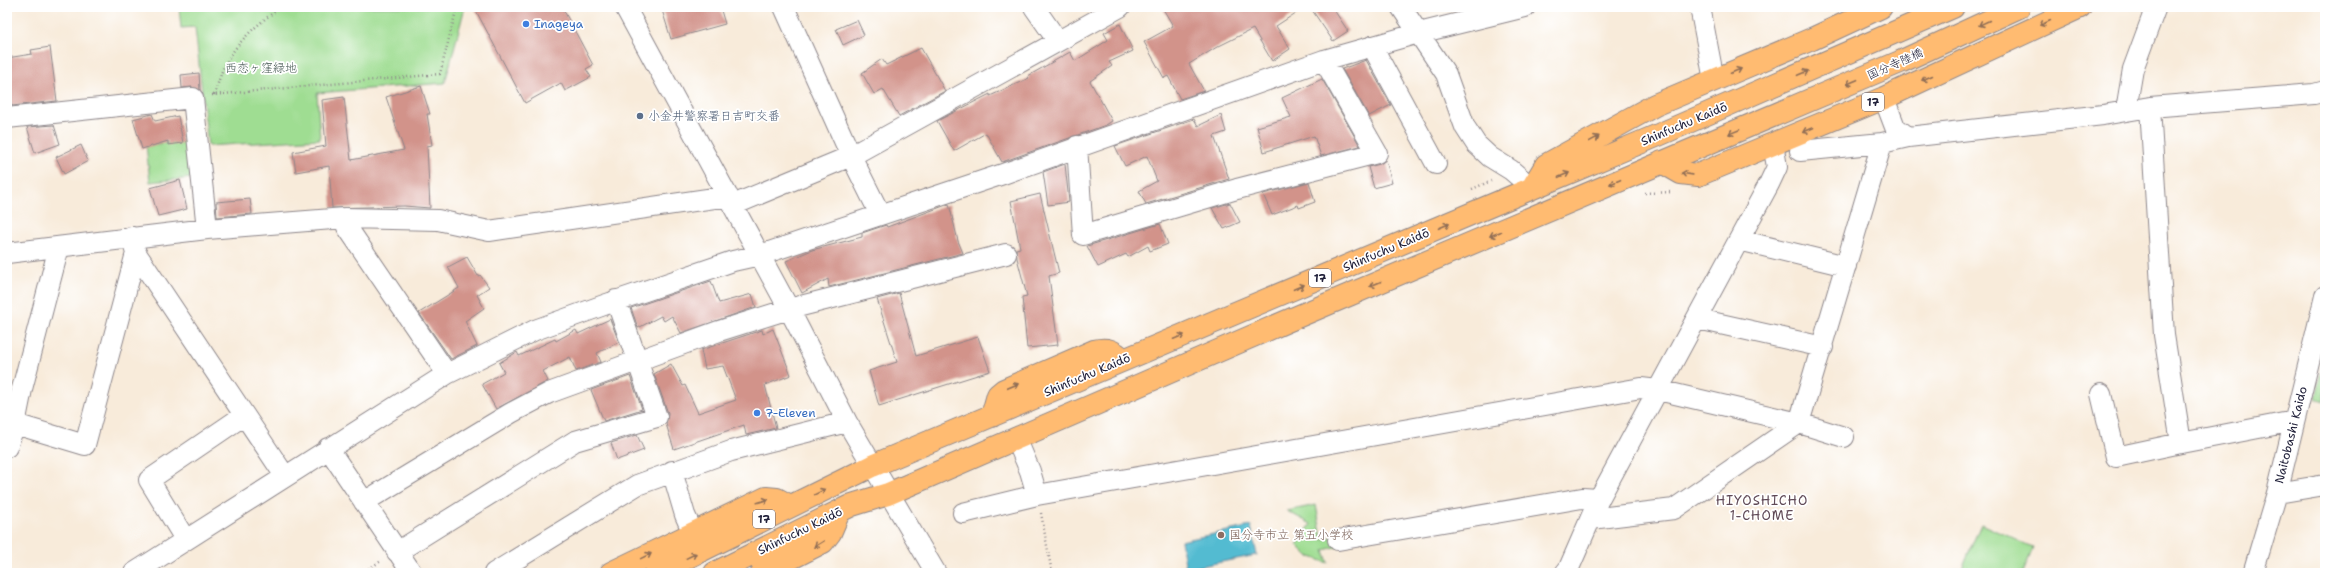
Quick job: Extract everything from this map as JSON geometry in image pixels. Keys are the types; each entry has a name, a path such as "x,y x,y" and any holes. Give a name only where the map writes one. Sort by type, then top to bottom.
{"main road":[{"path":"1532,188 1546,165 1655,105 1812,39 1881,7"},
{"name":"Shinfuchu Kaidō","path":"656,573 872,466 1532,188 1953,7"},
{"name":"国分寺陸橋","path":"1770,117 1900,62 2019,7"},
{"name":"17","path":"1662,162 1681,173 1698,174 1884,98 2080,7"},
{"name":"Shinfuchu Kaidō","path":"727,571 839,512 888,494 1285,322 1770,117"},
{"name":"Shinfuchu Kaidō","path":"872,466 885,470 900,469 1144,365 1285,322"},
{"path":"611,573 766,498 777,499 790,506"},
{"path":"762,573 823,542 830,533 839,512"}],"street":[{"path":"625,7 789,309 847,422 888,494 936,573"},
{"path":"784,7 850,156 880,214"},
{"path":"1034,7 1058,40"},
{"path":"7,253 59,247 133,245 207,229 345,218 438,220 489,231 731,201 850,156 1120,7"},
{"path":"1401,7 1420,33 1446,74 1465,127 1476,144 1490,157 1511,170 1532,188"},
{"path":"134,573 328,448 447,374 535,330 616,300 733,262 760,255 1002,174 1077,146 1324,60 1420,33 1525,7"},
{"path":"1700,7 1714,80"},
{"path":"2126,110 2133,69 2156,7"},
{"path":"1372,46 1436,164"},
{"path":"1077,146 1084,235 1237,189 1377,153 1324,60"},
{"path":"1800,151 1882,143 1908,138 2150,107 2314,94 2325,91"},
{"path":"7,118 194,98 207,229"},
{"path":"1884,98 1895,127 1908,138"},
{"path":"2150,107 2164,335 2181,443"},
{"path":"1591,519 1674,509 1799,423 1823,347 1882,143"},
{"path":"1564,573 1569,568 1599,498 1698,319 1777,167 1773,144"},
{"path":"345,218 347,227 447,374"},
{"path":"1739,240 1846,266"},
{"path":"133,245 243,416 285,476"},
{"path":"15,424 85,445 133,245"},
{"path":"7,447 15,424 22,389 59,247"},
{"path":"364,502 537,400 637,361 719,331 789,309 1006,254"},
{"name":"Naitobashi Kaido","path":"2253,573 2277,493 2325,296"},
{"path":"397,552 575,441 657,417 616,300"},
{"path":"1698,319 1823,347"},
{"path":"963,512 1037,495 1641,388 1658,390 1799,423 1844,437"},
{"path":"2102,394 2116,457 2294,421"},
{"path":"185,539 149,480 243,416"},
{"path":"494,573 637,485 672,471 731,451 847,422"},
{"path":"1016,438 1030,471 1037,495"},
{"path":"328,448 412,573"},
{"path":"672,471 685,515 693,533"},
{"path":"2277,493 2325,485"},
{"path":"1338,540 1582,498 1599,498"}],"path":[{"path":"214,95 224,65 239,44 267,17 282,7"},
{"path":"194,98 440,74 457,7"},
{"path":"1468,191 1511,170"},
{"path":"1037,495 1052,573"}],"green space":[{"name":"西恋ヶ窪緑地","path":"179,7 465,7 445,83 317,93 320,139 208,146 195,27 181,28"},
{"path":"189,141 193,178 150,182 146,145"},
{"path":"2325,359 2325,401 2316,398"},
{"path":"1316,505 1322,539 1337,536 1339,546 1324,550 1328,563 1308,556 1297,545 1311,524 1287,511"},
{"path":"1981,524 2033,548 2023,573 1960,573"}],"water":[{"path":"1251,526 1257,555 1186,569 1181,541"}],"building":[{"path":"474,7 562,7 593,65 586,69 591,77 565,91 561,83 525,103"},
{"path":"673,7 720,7 725,24 671,39 662,10"},
{"path":"1162,7 1305,7 1276,26 1290,49 1272,61 1253,29 1217,47 1189,64 1204,91 1180,99 1168,76 1164,78 1144,42 1173,26"},
{"path":"1310,7 1332,7 1348,31 1333,41"},
{"path":"857,20 864,35 843,45 836,29"},
{"path":"1120,24 1133,51 1109,62 1112,66 1090,81 1112,121 1106,125 1002,162 986,133 954,151 937,121 990,94 990,96 1029,78 1028,76 1070,52 1075,61 1108,40 1104,33"},
{"path":"50,47 57,101 12,106 7,90 9,89 7,58 32,54 31,50"},
{"path":"921,48 945,91 899,116 883,89 874,94 862,73 882,59 886,65"},
{"path":"1366,60 1391,105 1369,116 1342,69"},
{"path":"199,73 200,90 192,87 182,88 181,75"},
{"path":"1322,79 1360,146 1321,156 1314,136 1264,152 1257,127 1291,117 1282,98"},
{"path":"421,86 430,114 427,114 432,145 427,146 430,208 404,206 332,208 329,166 296,172 293,152 326,146 322,100 344,97 351,160 404,150 386,97"},
{"path":"152,114 155,121 178,116 183,143 168,145 168,141 142,149 133,119"},
{"path":"1221,115 1226,132 1214,136 1229,179 1146,204 1139,191 1157,181 1147,156 1125,166 1115,146 1194,119 1198,126"},
{"path":"54,125 60,144 35,153 27,127"},
{"path":"81,145 88,161 64,174 56,157"},
{"path":"1386,160 1392,183 1374,188 1368,167 1380,164"},
{"path":"1065,164 1069,202 1048,205 1043,172"},
{"path":"180,180 187,209 158,216 150,188"},
{"path":"1309,182 1315,202 1299,208 1298,205 1272,215 1263,194"},
{"path":"1040,194 1059,273 1049,276 1058,345 1027,348 1022,297 1027,296 1017,258 1016,249 1020,248 1011,201"},
{"path":"250,199 252,214 217,217 216,202"},
{"path":"1230,203 1240,222 1224,229 1212,208"},
{"path":"949,204 958,241 963,253 829,287 828,279 802,293 786,261 812,250 862,237 862,233 886,225 887,227"},
{"path":"1160,224 1168,244 1150,251 1148,246 1128,257 1126,254 1098,267 1087,246"},
{"path":"467,257 478,276 480,275 489,287 477,295 484,308 465,321 477,346 451,359 419,313 459,288 448,267"},
{"path":"711,281 719,303 752,294 756,307 681,333 672,316 664,321 661,316 638,328 631,308"},
{"path":"899,293 916,356 978,337 990,371 879,406 869,371 897,362 877,299"},
{"path":"610,319 619,342 597,353 601,362 576,371 570,357 543,371 548,381 496,409 482,384 504,372 499,363 517,352 519,356 555,339 556,341 576,330 578,334"},
{"path":"773,329 791,375 765,385 776,428 746,435 744,425 674,449 666,424 668,413 654,374 671,364 683,386 685,385 698,413 736,400 723,366 705,369 701,350 762,330 763,334"},
{"path":"630,376 642,409 604,421 591,390"},
{"path":"637,435 644,450 617,460 611,443"}],"place":[{"name":"Inageya","path":"526,24"},
{"name":"小金井警察署日吉町交番","path":"640,116"},
{"name":"7-Eleven","path":"757,413"},
{"name":"国分寺市立 第五小学校","path":"1221,535"}],"district":[{"name":"HIYOSHICHO 1-CHOME","path":"1762,508"}]}
